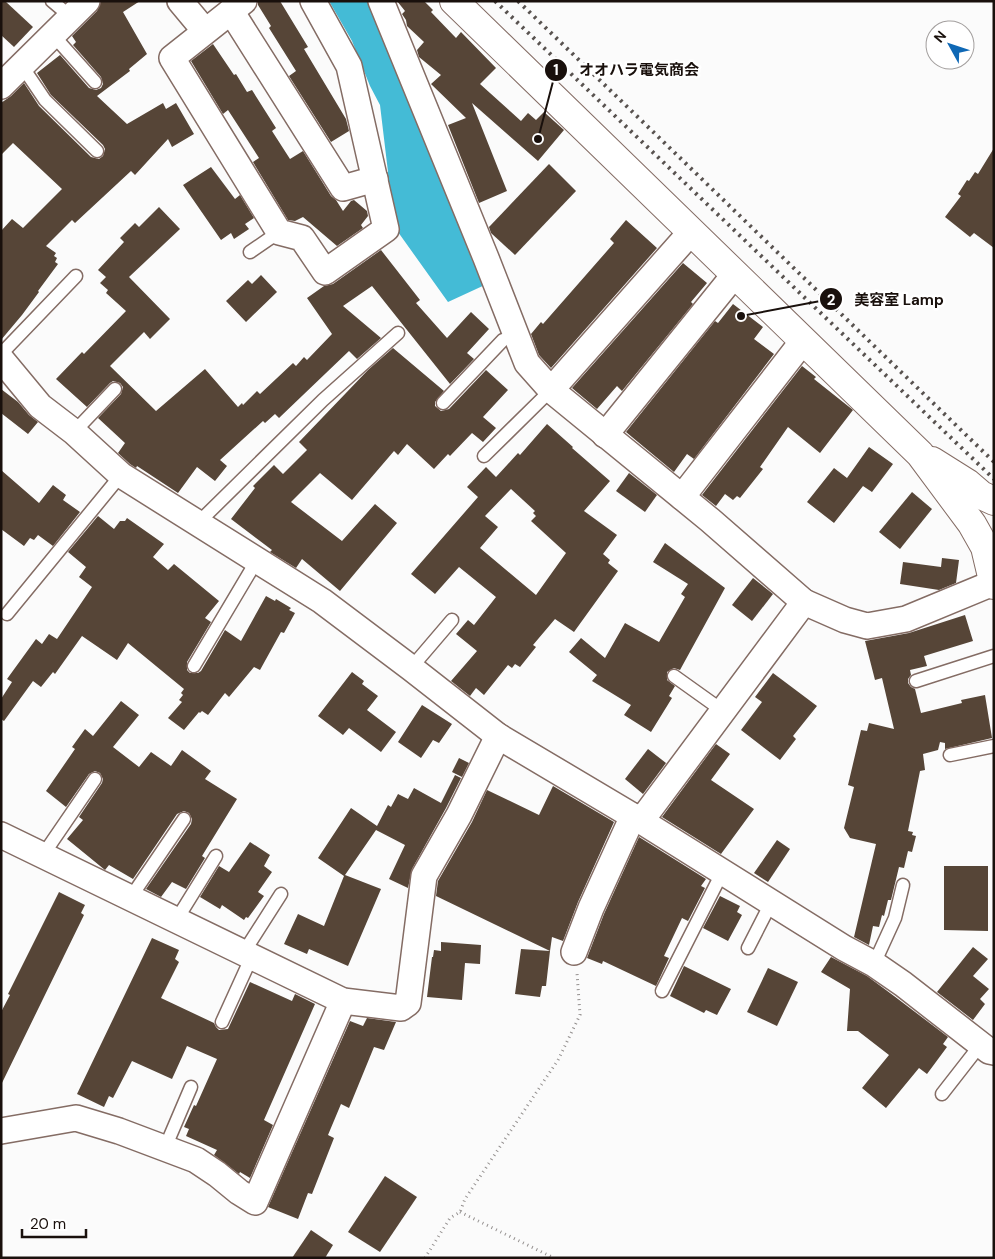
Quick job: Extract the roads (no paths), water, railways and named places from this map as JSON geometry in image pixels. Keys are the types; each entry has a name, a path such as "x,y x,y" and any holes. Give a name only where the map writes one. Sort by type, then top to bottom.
{"street":[{"path":"180,1 205,31"},
{"path":"313,1 350,66 375,179 386,229 325,272 302,238 279,232 172,58 237,6 343,188 375,179"},
{"path":"381,1 527,363 551,390 682,497 804,602 845,620 867,626 906,619 994,584 989,542 972,524 920,454 454,1"},
{"path":"1,86 79,9"},
{"path":"551,390 691,232"},
{"path":"606,435 735,274"},
{"path":"682,497 803,341"},
{"path":"2,362 40,406 74,432 121,475 322,601 498,736 637,818 844,948 874,964 987,1048"},
{"path":"920,454 967,483 981,495 994,501"},
{"path":"574,952 591,908 637,818 723,711 804,602"},
{"path":"1,835 343,1001 401,1008 408,1003 424,876 459,815 498,736"},
{"path":"1,1131 76,1118 119,1131 196,1160 217,1174 238,1192 255,1202 343,1001"}],"lane":[{"path":"52,1 79,9"},
{"path":"53,35 95,82"},
{"path":"22,66 45,100 97,152"},
{"path":"250,252 279,232"},
{"path":"2,362 76,276"},
{"path":"198,523 323,400 398,333"},
{"path":"443,403 503,340 516,335"},
{"path":"74,432 116,389"},
{"path":"484,456 551,390"},
{"path":"6,614 121,475"},
{"path":"194,666 257,560"},
{"path":"411,668 452,620"},
{"path":"916,681 994,656"},
{"path":"674,676 723,711"},
{"path":"950,755 994,746"},
{"path":"43,855 95,779"},
{"path":"132,897 184,820"},
{"path":"177,919 216,856"},
{"path":"662,991 723,871"},
{"path":"874,964 895,918 903,884"},
{"path":"222,1022 248,954 280,894"},
{"path":"748,948 771,903"},
{"path":"942,1094 987,1048"},
{"path":"165,1148 192,1087"}],"water":[{"path":"329,1 373,1 406,94 473,262 479,261 487,284 448,302 393,225 384,175 388,172 380,105 370,86 352,41"}],"railway":[{"path":"495,1 994,479"},
{"path":"518,1 994,462"}],"place":[{"name":"オオハラ電気商会","path":"538,139"},
{"name":"美容室 Lamp","path":"741,316"}]}
